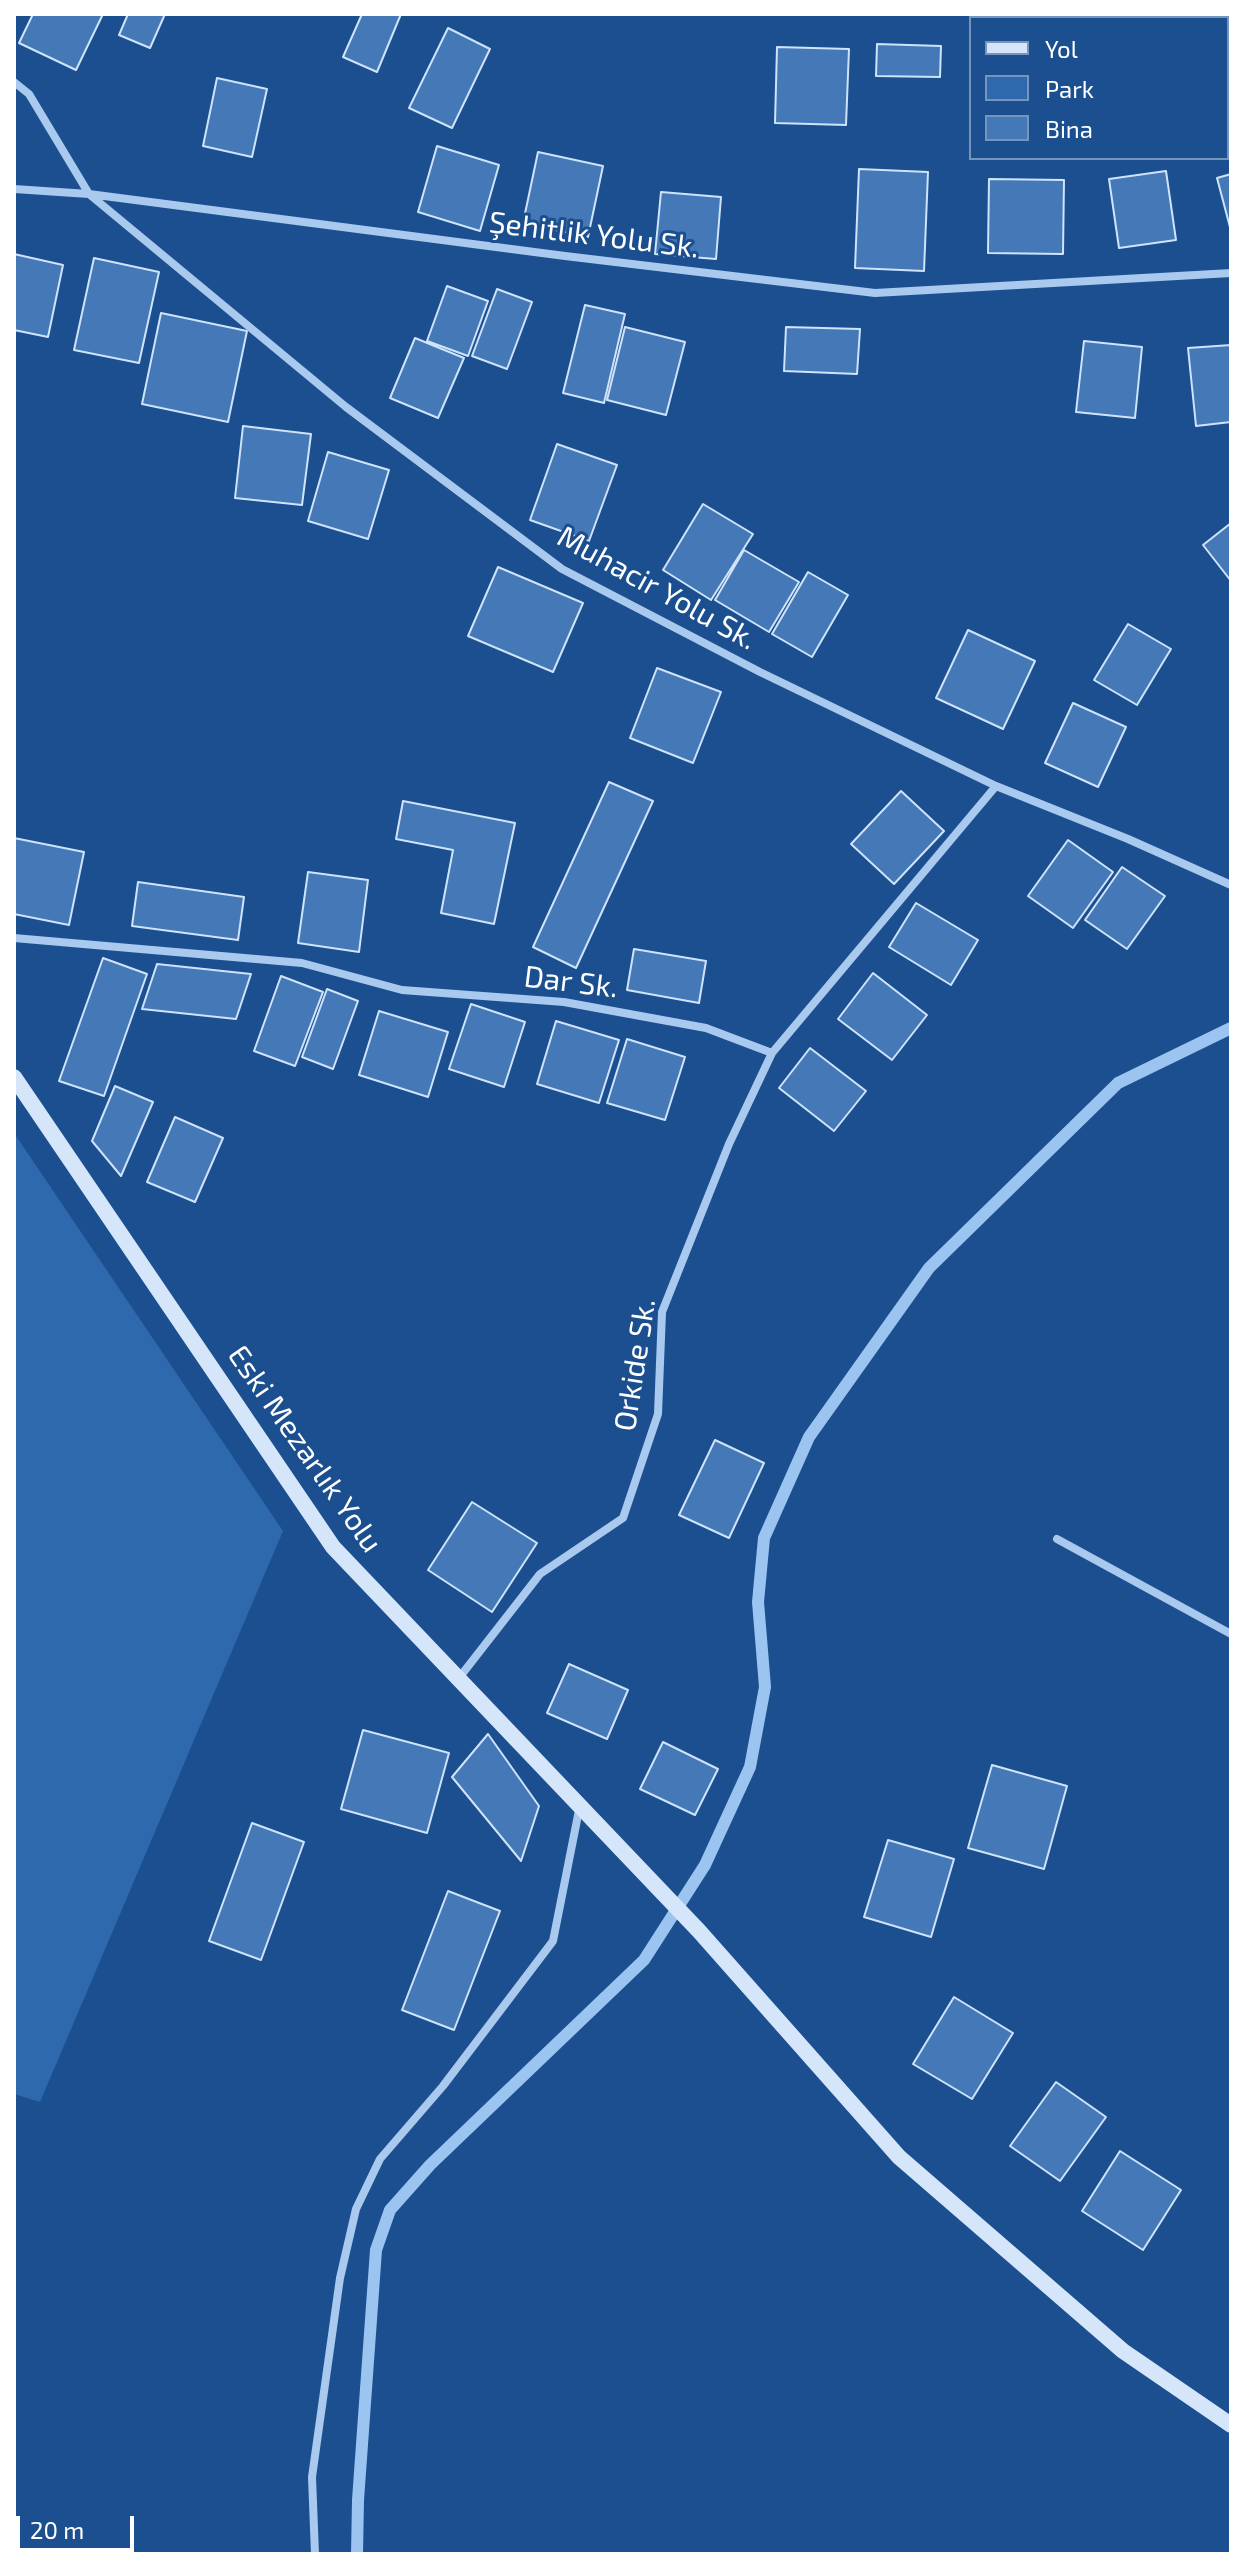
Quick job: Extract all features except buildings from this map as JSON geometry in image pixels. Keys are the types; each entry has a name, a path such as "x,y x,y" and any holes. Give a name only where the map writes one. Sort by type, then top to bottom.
{"street":[{"path":"14,82 29,94 89,194"},
{"name":"Şehitlik Yolu Sk.","path":"14,189 89,194 875,293 1231,273"},
{"name":"Muhacir Yolu Sk.","path":"89,194 346,407 562,569 760,672 996,786 1128,839 1231,885"},
{"path":"772,1053 996,786"},
{"name":"Dar Sk.","path":"14,938 302,963 402,990 564,1002 706,1028 772,1053"},
{"name":"Orkide Sk.","path":"459,1678 540,1574 623,1518 658,1414 662,1312 729,1144 772,1053"},
{"name":"Eski Mezarlık Yolu","path":"14,1077 333,1547 699,1931 899,2157 1123,2351 1231,2425"},
{"path":"1057,1539 1231,1634"},
{"path":"315,2554 312,2477 340,2278 356,2209 380,2159 443,2086 553,1941 580,1805"}],"green space":[{"path":"14,1133 283,1531 40,2102 14,2094"}],"waterway":[{"path":"357,2554 376,2250 390,2210 430,2165 644,1960 705,1865 750,1767 765,1687 758,1602 764,1538 809,1437 929,1268 1118,1083 1231,1028"}]}
